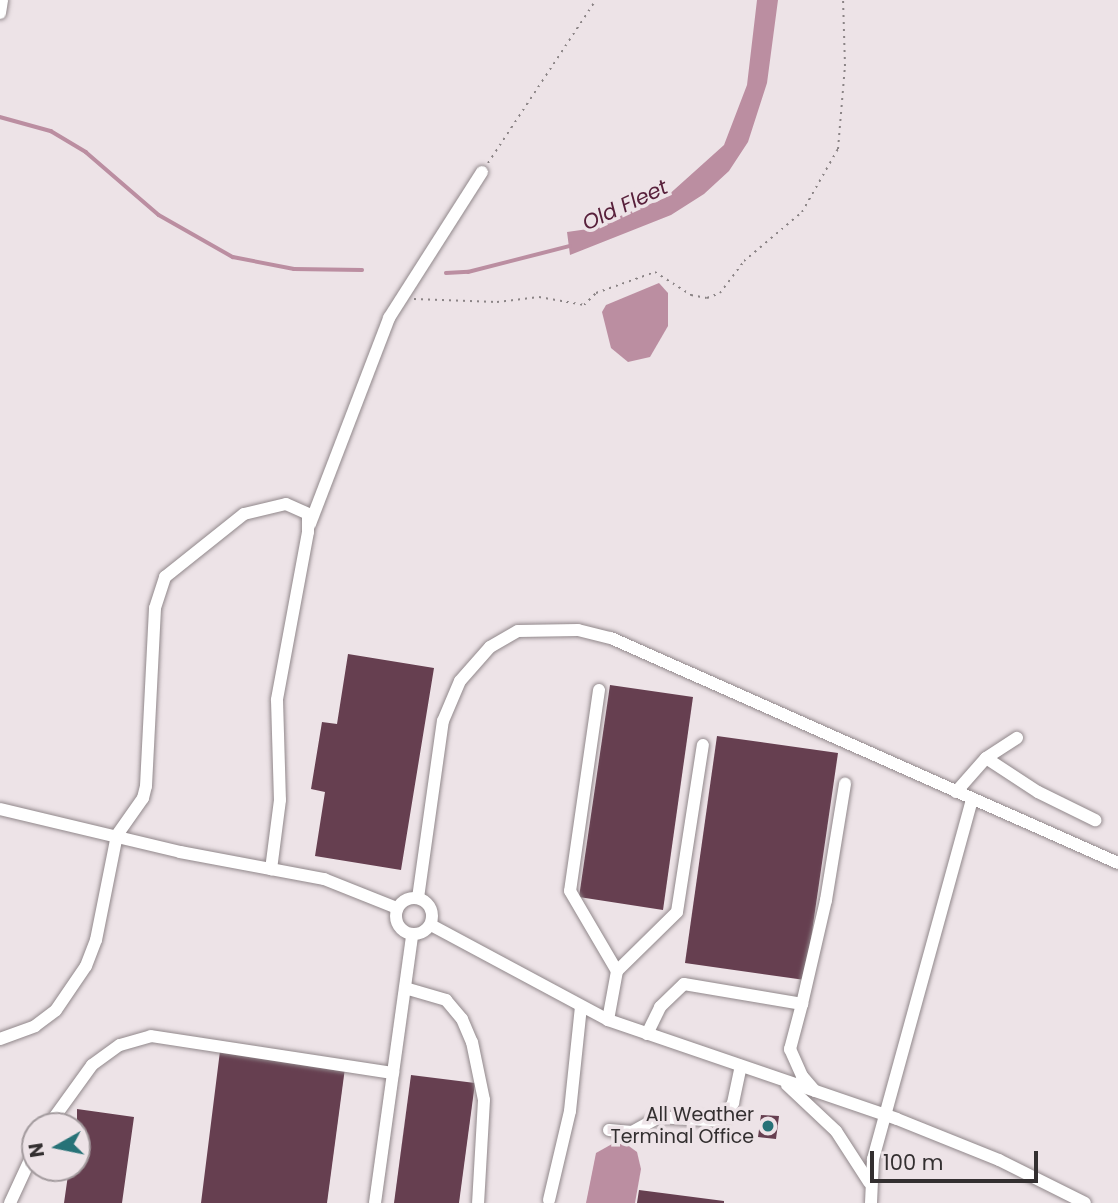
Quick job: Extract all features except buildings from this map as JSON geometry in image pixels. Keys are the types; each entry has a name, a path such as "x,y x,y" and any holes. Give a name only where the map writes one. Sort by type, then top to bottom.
{"street":[{"path":"1,13 2,0"},
{"path":"271,869 280,800 277,700 308,531 375,349 403,296 482,172"},
{"path":"0,1040 35,1026 56,1010 86,966 96,940 117,835 143,798 146,786 156,608 165,577 178,563 260,506 299,507 308,514 308,531"},
{"path":"418,898 443,721 460,681 490,647 518,632 578,630 611,638 1118,863"},
{"path":"599,690 570,891 617,971"},
{"path":"956,792 986,758 1017,738"},
{"path":"608,1020 617,971 677,912 703,745"},
{"path":"986,758 1038,792 1095,820"},
{"path":"815,1091 802,1076 790,1049 826,900 845,784"},
{"path":"871,1203 871,1186 884,1114 925,982 972,799"},
{"path":"4,806 117,835 324,879 397,908"},
{"path":"412,934 398,925 397,908 406,899 418,898 431,908 431,925"},
{"path":"412,934 431,925"},
{"path":"431,925 608,1020 884,1114 999,1160 1085,1203"},
{"path":"375,1203 412,934"},
{"path":"647,1034 660,1007 684,984 802,1004"},
{"path":"405,988 446,1000 462,1019 472,1042 484,1100 478,1203"},
{"path":"550,1200 570,1111 581,1007"},
{"path":"58,1112 92,1065 120,1045 151,1036 393,1073"},
{"path":"610,1130 632,1132 659,1116 720,1121 733,1103 741,1066"},
{"path":"778,1078 836,1131 871,1186"},
{"path":"10,1203 21,1179"}],"path":[{"path":"482,172 596,0"},
{"path":"403,296 427,302 539,297 584,305 596,293 655,272 691,295 707,298 720,293 744,261 802,212 828,172 842,131 843,0"}],"shaded area":[{"path":"757,0 778,0 767,83 748,142 729,171 704,194 671,215 570,255 567,232 588,229 665,198 724,145 747,85"},
{"path":"659,283 668,293 668,326 650,357 628,362 611,348 602,312 606,305"},
{"path":"612,1144 626,1144 637,1152 641,1169 635,1203 586,1203 596,1153"}],"waterway":[{"name":"Old Fleet","path":"0,117 51,131 86,152 159,215 233,257 294,269 362,270"},
{"name":"Old Fleet","path":"446,273 468,272 570,246"}],"place":[{"name":"All Weather Terminal Office","path":"768,1126"}]}
